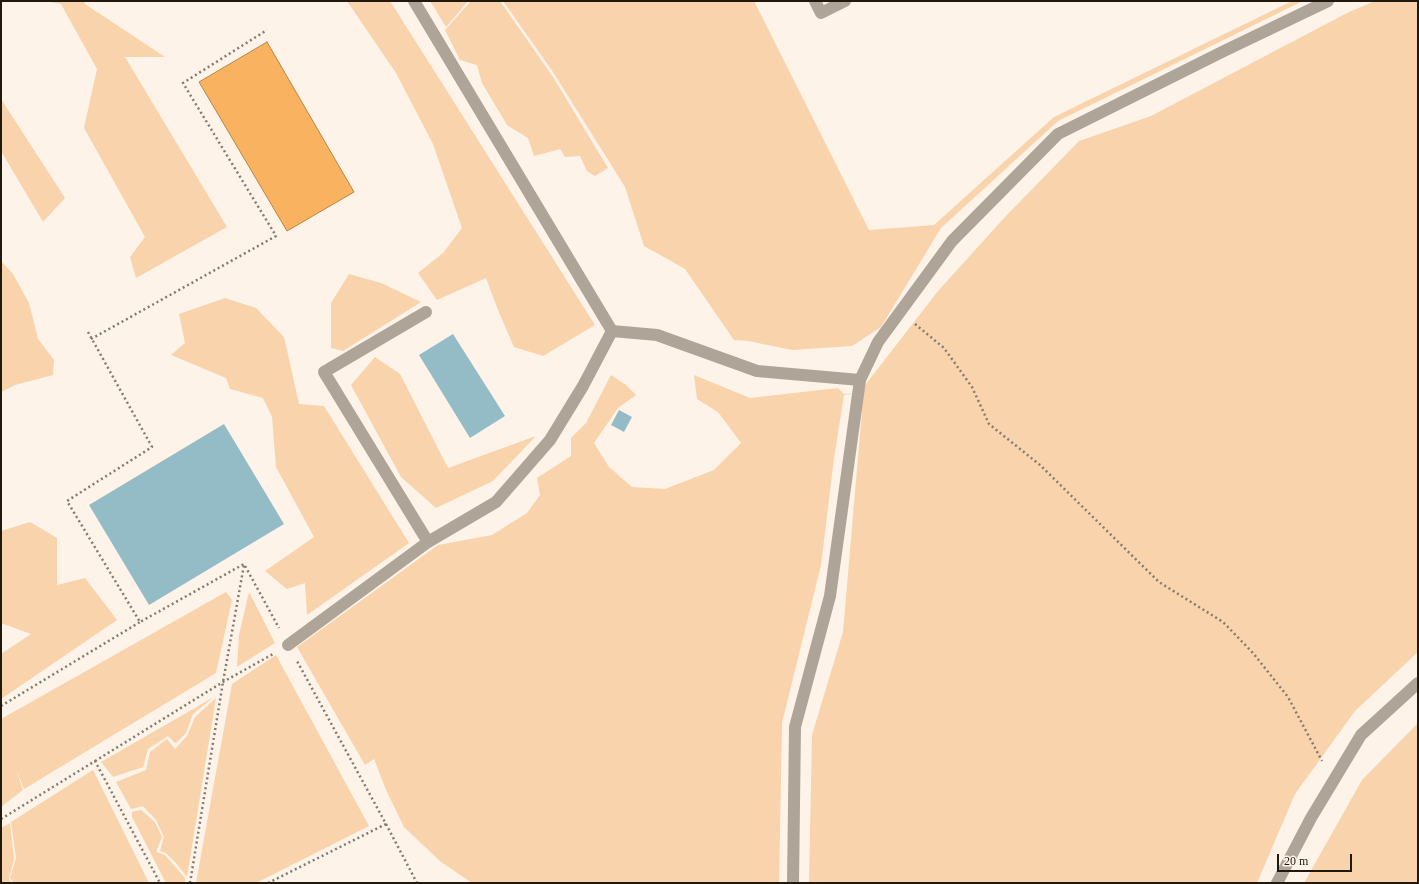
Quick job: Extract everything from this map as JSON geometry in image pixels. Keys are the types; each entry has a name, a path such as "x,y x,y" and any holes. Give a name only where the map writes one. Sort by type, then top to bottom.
{"street":[{"path":"414,1 612,331"},
{"path":"815,1 821,13 845,1"},
{"path":"793,883 795,727 830,596 860,380 878,342 952,241 1058,134 1328,1"},
{"path":"426,312 324,372 428,542"},
{"path":"612,331 656,335 757,371 860,380"},
{"path":"288,645 428,542 496,502 550,440 583,386 612,331"},
{"path":"1277,883 1311,818 1361,735 1418,683"}],"path":[{"path":"91,338 276,236 183,83 267,30"},
{"path":"900,312 944,348 972,387 989,424 1040,465 1159,582 1223,622 1252,653 1288,697 1333,782"},
{"path":"88,332 152,447 67,501 140,622"},
{"path":"1,706 140,622 244,564"},
{"path":"244,564 417,883"},
{"path":"190,883 244,564"},
{"path":"1,819 223,682 288,645"},
{"path":"95,761 160,883"},
{"path":"268,883 386,824"}],"shaded area":[{"path":"45,1 84,1 85,4 165,57 125,57 227,227 136,278 130,257 145,237 84,128 97,69 61,4"},
{"path":"347,1 390,1 595,325 543,356 514,347 486,278 437,300 418,273 443,253 462,228 433,144 396,73"},
{"path":"430,1 468,1 446,27"},
{"path":"471,1 500,1 553,77 608,168 595,176 587,171 580,156 565,157 560,149 534,156 528,138 507,125 482,83 477,65 460,60 445,30"},
{"path":"503,1 754,1 869,230 934,225 1054,117 1292,1 1303,1 1058,121 941,228 881,327 852,346 792,350 748,341 734,340 685,269 644,246 625,187 553,72"},
{"path":"1375,1 1418,1 1418,652 1355,711 1295,794 1257,883 809,883 812,735 843,632 862,411 861,393 844,395 834,458 821,565 782,723 779,883 472,883 441,862 404,827 386,790 374,759 365,765 297,647 438,545 492,535 527,513 540,495 537,478 571,456 571,438 586,423 611,375 626,385 636,395 618,408 594,443 609,467 632,487 665,489 714,470 741,443 718,412 697,399 694,375 750,398 838,388 844,394 859,393 938,291 1005,217 1079,141 1151,116 1349,12"},
{"path":"267,42 354,192 287,231 199,82"},
{"path":"1,99 65,198 43,222 1,151"},
{"path":"1,261 13,274 29,303 38,339 54,360 53,375 15,385 1,392"},
{"path":"349,274 381,283 421,302 343,351 331,348 331,303"},
{"path":"225,298 256,308 284,337 299,404 324,406 409,543 307,615 305,583 287,589 265,571 314,537 276,467 272,417 263,398 230,389 226,378 171,355 185,343 179,314"},
{"path":"375,357 400,374 448,468 536,436 493,481 436,508 401,477 351,385"},
{"path":"30,522 57,538 57,585 85,578 117,620 1,699 1,654 31,634 1,623 1,531"},
{"path":"226,592 232,600 216,673 24,789 16,769 23,790 1,807 1,719"},
{"path":"249,592 275,643 237,667 239,635"},
{"path":"276,655 369,826 256,883 196,883 232,684"},
{"path":"214,697 193,714 186,733 177,742 175,743 168,736 148,749 143,767 113,777 101,762"},
{"path":"216,698 187,877 166,853 160,851 164,837 156,820 143,806 131,809 116,782 146,770 150,752 167,739 175,749 187,736 195,717"},
{"path":"1418,723 1418,883 1304,883 1362,780"},
{"path":"93,770 149,883 14,883 10,878 16,858 11,822"},
{"path":"141,810 155,822 162,837 156,852 165,855 185,878 185,883 166,883 132,817 132,812"},
{"path":"10,823 14,859 9,879 12,883 1,883 1,828"}],"building":[{"path":"453,334 505,416 470,438 419,355"},
{"path":"619,410 632,417 624,432 611,425"},
{"path":"224,424 284,524 149,605 89,505"}]}
